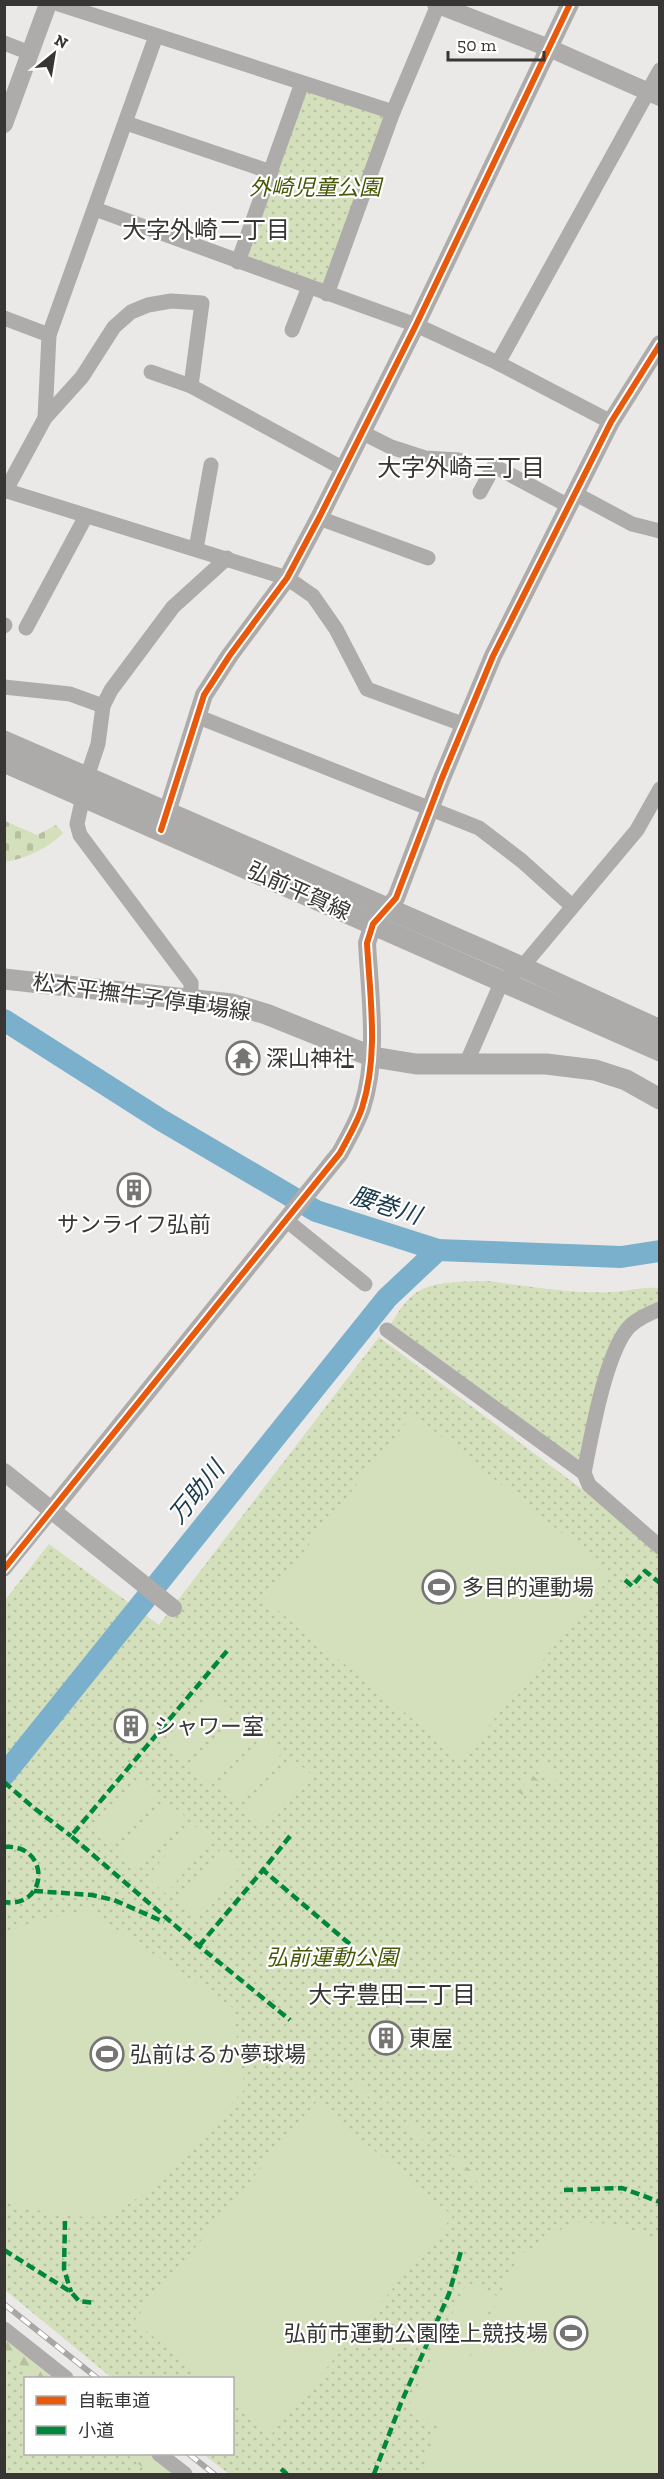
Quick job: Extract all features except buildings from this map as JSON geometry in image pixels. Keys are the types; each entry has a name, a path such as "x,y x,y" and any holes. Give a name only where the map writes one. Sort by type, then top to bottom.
{"main road":[{"name":"弘前平賀線","path":"4,741 85,786 379,916 502,981 660,1051"},
{"name":"弘前平賀線","path":"4,762 85,786"},
{"name":"弘前平賀線","path":"379,916 522,967 660,1030"},
{"name":"松木平撫牛子停車場線","path":"4,979 232,1005 266,1014 373,1057 416,1064 546,1064 595,1070 626,1080 660,1099"}],"street":[{"path":"4,124 48,4"},
{"path":"59,4 393,112"},
{"path":"164,821 196,716 216,674 287,578 320,518 416,325 570,4"},
{"path":"327,294 393,112 437,5 549,48 654,95"},
{"path":"45,418 49,335 156,36"},
{"path":"4,43 30,53"},
{"path":"498,363 654,95 660,70"},
{"path":"238,262 302,83"},
{"path":"126,123 271,172"},
{"path":"95,209 416,325 498,363 611,422"},
{"path":"292,330 309,287"},
{"path":"191,386 202,303 171,301 148,305 131,312 114,327 82,377 45,418 5,490 287,578 313,596 336,629 367,689 465,725"},
{"path":"4,318 49,335"},
{"path":"4,1569 340,1153 362,1108 373,1057 367,943 379,916 396,898 432,810 442,778 493,656 611,422 660,344"},
{"path":"151,372 191,386 344,469"},
{"path":"363,433 390,447 424,458 459,460"},
{"path":"196,549 212,465"},
{"path":"480,492 494,466 632,524 660,531"},
{"path":"26,628 86,516"},
{"path":"320,518 428,558"},
{"path":"191,999 191,983 80,835 77,824 85,786 98,744 103,706 111,690 173,607 227,558"},
{"path":"4,687 70,694 103,706"},
{"path":"196,716 479,828 522,861 572,906"},
{"path":"466,1064 502,981 522,967 637,830 660,789"},
{"path":"288,1216 365,1284"},
{"path":"584,1473 600,1394 616,1350 630,1326 660,1309"},
{"path":"387,1330 584,1473 589,1485 660,1548"},
{"path":"4,1472 167,1603"},
{"path":"4,2329 64,2377"},
{"path":"160,2455 185,2475"}],"green space":[{"name":"外崎児童公園","path":"307,89 384,117 324,286 247,258"},
{"path":"5,821 37,835 56,825 63,833 36,852 5,862"},
{"path":"488,1281 582,1292 659,1288 659,1309 648,1314 616,1350 584,1473 387,1330 408,1300 425,1288 451,1282"},
{"name":"弘前運動公園","path":"379,1337 659,1547 659,2474 229,2474 204,2455 234,2455 234,2377 111,2377 5,2290 5,1600 49,1544 159,1625"},
{"name":"多目的運動場","path":"413,1414 613,1574 462,1759 265,1600"},
{"path":"213,1693 232,1709 186,1763 167,1746"},
{"path":"237,1715 257,1731 211,1784 192,1768"},
{"path":"264,1735 283,1751 238,1805 219,1788"},
{"path":"292,1758 311,1774 266,1827 246,1811"},
{"path":"543,1763 559,1775 553,1783 549,1780 551,1776 539,1768"},
{"path":"532,1775 539,1781 535,1785 532,1783 523,1795 518,1792"},
{"path":"139,1777 158,1793 113,1847 94,1830"},
{"path":"165,1800 185,1816 139,1870 120,1853"},
{"path":"192,1824 212,1840 166,1894 147,1877"},
{"path":"221,1849 241,1866 195,1919 176,1902"},
{"name":"弘前はるか夢球場","path":"88,1910 232,2007 245,2089 178,2162 137,2198 119,2210 103,2216 80,2217 26,2208 5,2201 5,1931 44,1919"},
{"path":"358,2082 391,2106 387,2111 355,2086"},
{"path":"316,2102 453,2216 271,2435 234,2404 234,2377 202,2377 134,2321"},
{"path":"407,2120 439,2144 435,2149 403,2124"},
{"path":"450,2154 482,2179 479,2183 447,2158"},
{"name":"弘前市運動公園陸上競技場","path":"573,2222 616,2224 659,2239 659,2474 421,2474 438,2426 406,2412 467,2282 496,2295 462,2373 519,2256"},
{"path":"4,2337 54,2377 24,2377 24,2455 149,2455 175,2474 5,2474"},
{"path":"4,2337 55,2377 35,2377 5,2352"},
{"path":"127,2455 150,2455 175,2474 151,2474"}],"waterway":[{"name":"腰巻川","path":"4,1020 161,1120 316,1211 438,1250 621,1257 660,1251"},
{"name":"万助川","path":"4,1775 387,1298 438,1250"}],"railway":[{"path":"4,2304 96,2377"},
{"path":"190,2455 214,2474"}],"marked path":[{"path":"625,1580 632,1586 645,1571 660,1583"},
{"path":"227,1651 71,1836 199,1946 290,2020"},
{"path":"4,1782 71,1836"},
{"path":"290,1836 263,1870 352,1946"},
{"path":"4,1847 19,1849 30,1855 37,1864 38,1876 36,1887 30,1896 19,1901 4,1902"},
{"path":"199,1946 263,1870"},
{"path":"34,1891 92,1895 114,1900 164,1922"},
{"path":"564,2190 622,2188 660,2202"},
{"path":"65,2221 64,2269 71,2292"},
{"path":"4,2250 71,2292 79,2301 95,2303"},
{"path":"374,2474 401,2403 449,2294 461,2251"},
{"path":"281,2469 287,2474"}],"cycle path":[{"path":"161,830 204,695 230,655 287,578 320,516 416,325 570,4"},
{"path":"4,1569 340,1153 362,1108 370,1068 372,1026 367,943 373,924 396,898 442,778 493,656 611,422 660,344"}],"place":[{"name":"深山神社","path":"243,1058"},
{"name":"サンライフ弘前","path":"134,1190"},
{"name":"多目的運動場","path":"439,1587"},
{"name":"シャワー室","path":"131,1726"},
{"name":"東屋","path":"386,2038"},
{"name":"弘前はるか夢球場","path":"107,2054"},
{"name":"弘前市運動公園陸上競技場","path":"571,2333"}],"district":[{"name":"大字外崎二丁目","path":"206,229"},
{"name":"大字外崎三丁目","path":"461,467"},
{"name":"大字豊田二丁目","path":"392,1994"}]}
